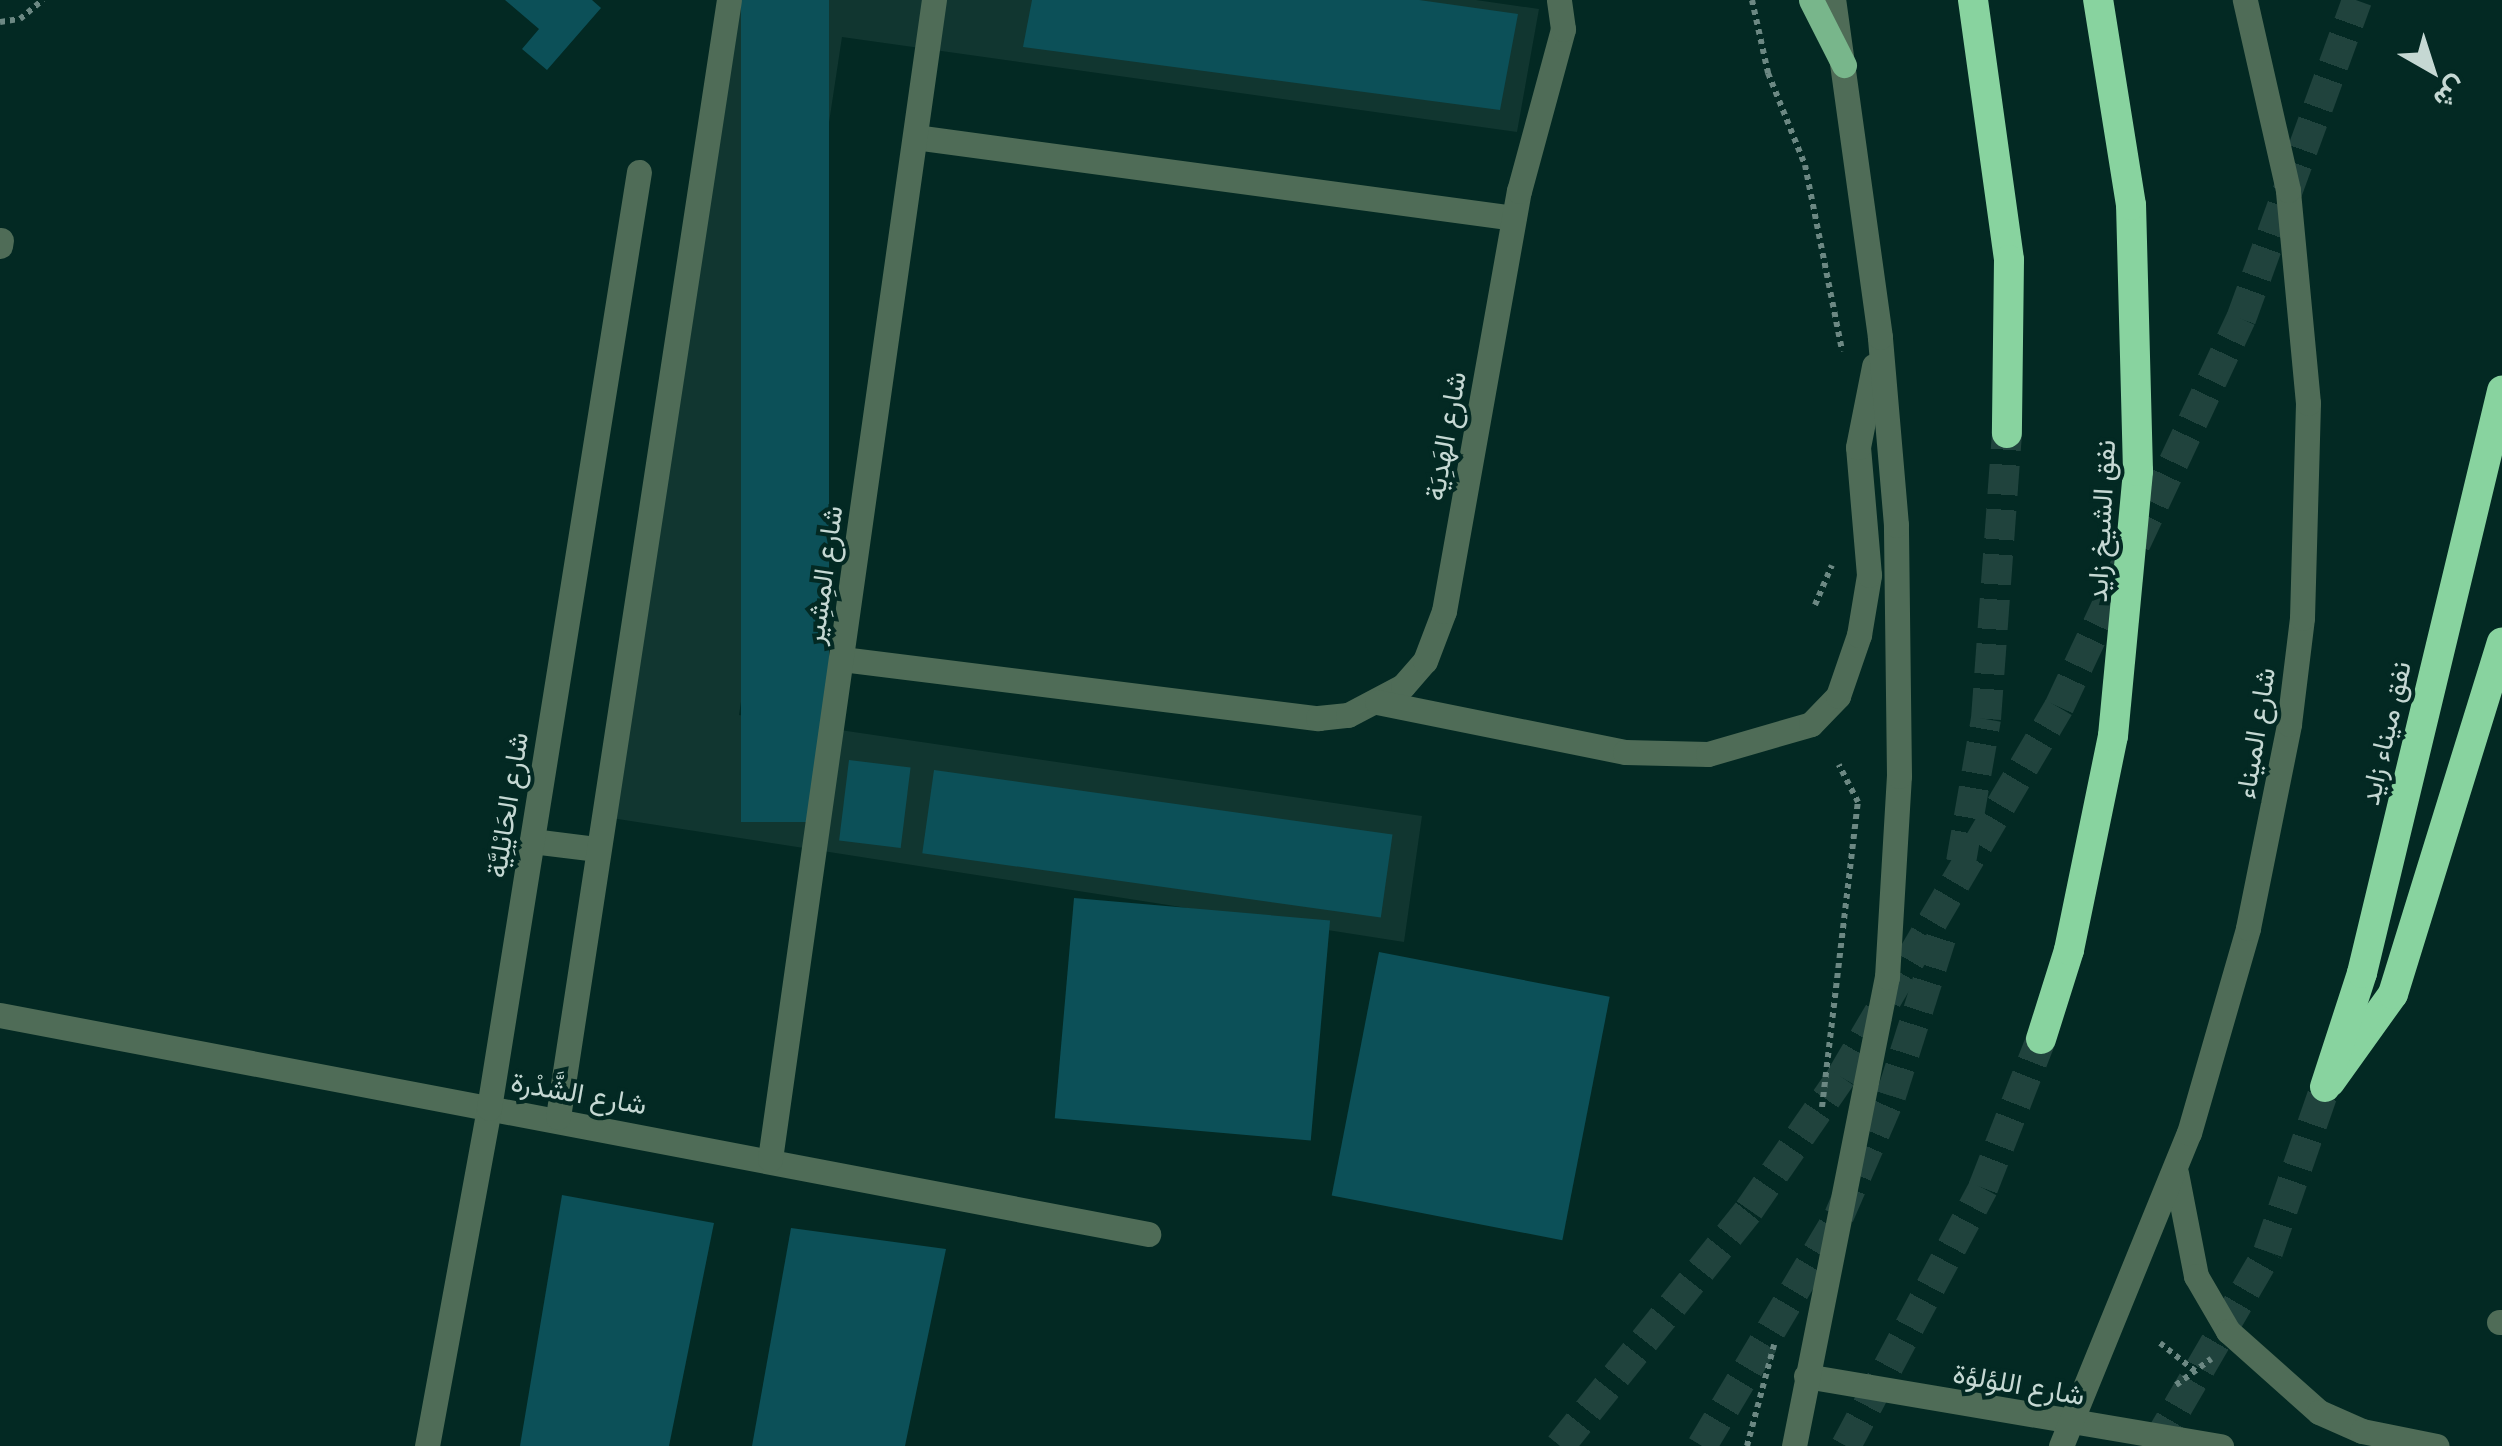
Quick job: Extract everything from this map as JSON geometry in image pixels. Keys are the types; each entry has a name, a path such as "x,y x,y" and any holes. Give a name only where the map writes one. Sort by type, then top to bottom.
{"highway":[{"path":"1973,0 2008,240 2007,433"},
{"name":"نفق الشيخ زايد","path":"2041,1039 2069,950 2113,736 2138,470 2130,205 2098,0"},
{"name":"نفق ميناء زايد","path":"2502,391 2362,973 2325,1088 2363,1046 2394,994 2502,642"}],"main road":[{"path":"1811,0 1844,65"}],"street":[{"path":"558,1117 729,0"},
{"name":"شارع المِشِير","path":"770,1159 934,0"},
{"name":"شارع الهَدِيَة","path":"842,659 1318,718 1378,702 1425,661 1444,612 1514,218 1559,46 1560,0"},
{"path":"1794,1446 1887,977 1899,776 1896,525 1880,337 1832,0"},
{"name":"شارع الميناء","path":"2066,1435 2176,1170 2221,1030 2271,827 2302,618 2308,511 2301,296 2281,155 2246,0"},
{"path":"915,137 1514,218"},
{"name":"شارع الحَايْلِيَّة","path":"427,1446 489,1108 639,172"},
{"path":"1378,702 1625,752 1708,754 1811,724 1838,696 1859,635 1869,575 1858,447 1880,337"},
{"path":"532,841 596,849"},
{"name":"شارع الشَّدْرة","path":"0,1015 489,1108 558,1117 1148,1234"},
{"path":"2176,1170 2196,1276 2228,1331 2319,1412 2362,1431 2437,1446"},
{"name":"شارع اللؤلؤة","path":"1806,1376 2066,1435 2222,1446"}],"path":[{"path":"0,22 20,19 42,0"},
{"path":"1752,0 1768,73 1806,165 1843,353 1838,371"},
{"path":"1815,606 1834,559"},
{"path":"1820,1125 1858,802 1839,765"},
{"path":"1747,1446 1776,1340"},
{"path":"2160,1343 2195,1371"},
{"path":"2176,1385 2217,1355"}],"shaded area":[{"path":"729,0 1476,0 1539,9 1517,132 842,37 739,715 1422,816 1404,942 605,817"}],"building":[{"path":"505,0 592,0 601,8 547,70 522,49 539,29"},
{"path":"741,0 829,0 829,822 741,822"},
{"path":"1032,0 1419,0 1518,14 1500,110 1023,47"},
{"path":"849,760 911,768 901,848 839,840"},
{"path":"934,770 1392,834 1381,918 922,853"},
{"path":"1074,898 1330,920 1311,1141 1055,1118"},
{"path":"1379,952 1610,997 1562,1240 1332,1195"},
{"path":"562,1195 714,1223 669,1446 520,1446"},
{"path":"791,1228 946,1249 905,1446 752,1446"}],"tunnel":[{"path":"1560,1446 1749,1210 1841,1077 2059,707 2241,319 2357,0"},
{"path":"1961,862 1986,719 2007,433"},
{"path":"1702,1446 1839,1216 1891,1096 1945,926"},
{"path":"1846,1446 1983,1188 2041,1039"},
{"path":"2155,1446 2268,1252 2325,1087"}]}
